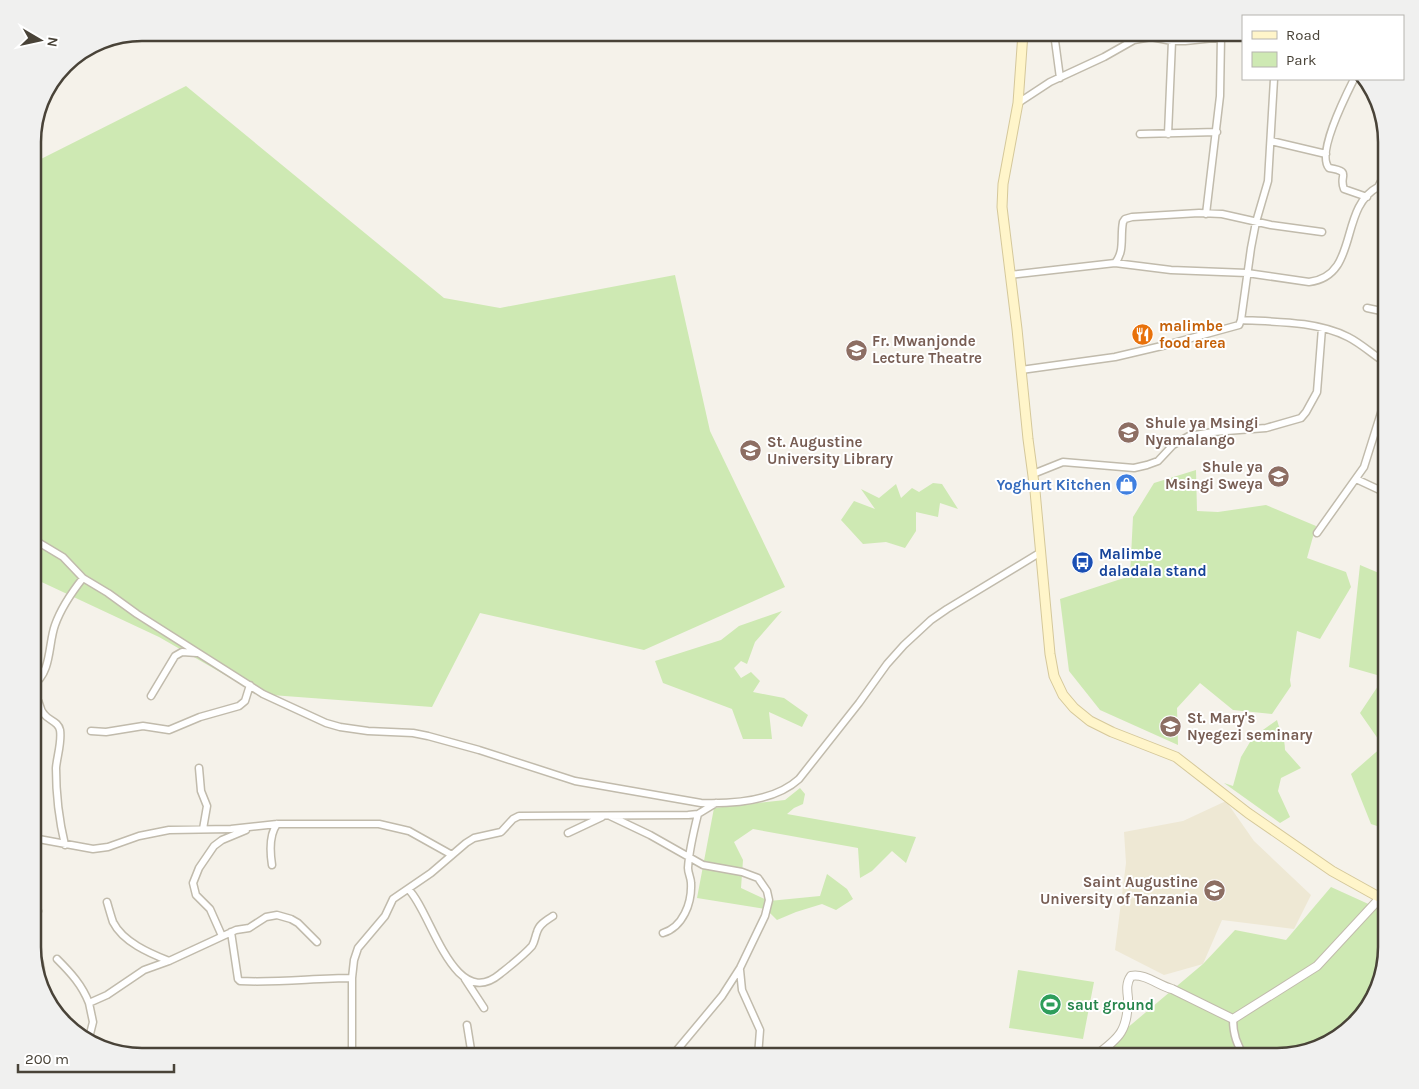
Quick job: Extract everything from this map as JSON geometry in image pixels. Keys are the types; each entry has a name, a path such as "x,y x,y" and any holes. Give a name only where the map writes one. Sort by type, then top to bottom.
{"main road":[{"path":"1022,41 1018,103 1002,195 1004,229 1033,474 1045,605 1054,676 1063,695 1074,708 1090,721 1112,732 1176,757 1248,813 1324,866 1378,897"}],"street":[{"path":"1055,41 1060,78"},
{"path":"1018,103 1040,88 1132,41"},
{"path":"1168,134 1172,41"},
{"path":"1206,214 1222,79 1221,41"},
{"path":"1021,370 1090,361 1157,347 1239,325 1256,222 1268,181 1274,80"},
{"path":"1354,80 1336,119 1326,154 1327,167 1344,172 1342,184 1344,189 1367,197"},
{"path":"1140,134 1217,132"},
{"path":"1271,140 1326,154"},
{"path":"1010,275 1115,263 1171,270 1247,273 1309,282 1318,281 1328,276 1335,269 1345,250 1356,213 1367,197 1378,188"},
{"path":"1115,263 1120,257 1122,250 1122,228 1125,219 1164,215 1222,214 1285,228 1322,232"},
{"path":"1367,308 1378,310"},
{"path":"1241,320 1291,323 1322,328 1348,337 1378,358"},
{"path":"1033,474 1063,462 1134,468 1147,466 1158,461 1173,445 1189,436 1266,428 1301,418 1317,392 1322,328"},
{"path":"1317,533 1364,467 1378,422"},
{"path":"1364,467 1366,480 1369,485"},
{"path":"1356,479 1378,489"},
{"path":"41,544 63,557 83,578 250,685 272,698 340,727 428,736 479,750 575,781 701,803 764,797 781,793 790,788 904,645 931,620 947,609 1041,552"},
{"path":"41,676 50,652 52,634 62,610 83,578"},
{"path":"151,696 175,656 182,652 199,653"},
{"path":"91,731 106,732 143,726 152,726 165,730 172,729 200,717 239,706 245,700 250,685"},
{"path":"41,705 44,715 57,723 59,727 60,736 56,767 59,814 65,845"},
{"path":"199,768 201,791 207,806 203,829"},
{"path":"352,1048 352,978 354,960 358,948 385,916 393,899 431,873 474,838 505,829 519,816 688,815 698,814 716,803"},
{"path":"663,933 670,931 679,924 689,904 692,890 688,867 698,814"},
{"path":"568,833 607,815"},
{"path":"607,815 703,865 742,872 758,878 767,891 769,900 765,916 740,968 722,996 679,1048"},
{"path":"41,840 65,845 98,848 152,832 249,828 277,824 379,824 409,831 452,855"},
{"path":"272,865 270,849 272,835 277,824"},
{"path":"222,936 210,909 196,894 193,883 199,868 214,846 222,840 249,828"},
{"path":"408,889 415,896 435,937 484,1008"},
{"path":"107,902 117,927 128,939 142,949 168,961"},
{"path":"1233,1019 1317,966 1378,905"},
{"path":"89,1003 107,995 144,970 231,932 242,928 249,928 266,917 277,915 298,923 317,942"},
{"path":"465,979 484,982 500,974 532,946 539,927 553,916"},
{"path":"231,932 238,979 240,980 279,982 352,978"},
{"path":"58,959 84,990 93,1022 90,1033"},
{"path":"740,968 742,990 760,1030 759,1048"},
{"path":"1105,1048 1120,1035 1126,1023 1127,985 1131,976 1140,976 1172,989 1233,1019"},
{"path":"1233,1019 1233,1030 1240,1048"},
{"path":"467,1025 471,1048"}],"shaded area":[{"name":"Saint Augustine University of Tanzania","path":"1226,801 1254,841 1311,895 1294,929 1222,920 1203,964 1164,975 1115,950 1126,863 1124,832 1183,821"}],"green space":[{"path":"186,86 444,298 500,308 675,275 710,431 785,587 644,650 480,613 432,707 258,694 159,637 41,582 41,159"},
{"path":"1196,470 1197,511 1218,512 1266,505 1316,526 1307,558 1346,572 1351,587 1320,639 1297,631 1290,680 1291,686 1272,714 1233,710 1200,683 1177,708 1178,745 1100,710 1069,671 1060,599 1130,576 1133,517 1154,483"},
{"path":"933,483 942,484 958,509 940,503 938,517 916,512 916,531 905,548 886,542 863,544 841,520 854,501 875,509 861,489 879,498 896,484 901,498 912,488 919,492"},
{"path":"1360,565 1378,573 1378,675 1349,667"},
{"path":"782,611 755,642 747,664 741,661 734,668 741,678 751,672 760,681 753,692 784,698 808,715 802,727 769,712 772,739 743,739 732,709 663,683 655,661 721,640 739,626"},
{"path":"1378,686 1378,739 1360,713"},
{"path":"1277,720 1285,750 1301,768 1281,778 1278,791 1290,817 1280,823 1224,783 1233,786 1241,757 1253,737"},
{"path":"1378,750 1378,826 1371,824 1351,774"},
{"path":"800,788 805,794 803,804 787,814 916,837 906,863 892,851 872,871 860,878 858,848 753,829 734,842 743,860 741,888 769,901 820,896 827,874 847,889 853,899 836,910 822,904 777,920 766,909 697,898 714,808 785,800"},
{"path":"1331,887 1378,908 1377,960 1372,979 1361,1003 1333,1031 1303,1044 1277,1048 1103,1048 1203,964 1235,930 1286,940"},
{"name":"saut ground","path":"1018,970 1094,982 1083,1039 1009,1028"}],"place":[{"name":"malimbe food area","path":"1143,335"},
{"name":"Fr. Mwanjonde Lecture Theatre","path":"856,350"},
{"name":"Shule ya Msingi Nyamalango","path":"1129,432"},
{"name":"St. Augustine University Library","path":"751,451"},
{"name":"Shule ya Msingi Sweya","path":"1279,476"},
{"name":"Yoghurt Kitchen","path":"1127,485"},
{"name":"Malimbe daladala stand","path":"1083,563"},
{"name":"St. Mary's Nyegezi seminary","path":"1171,727"},
{"name":"Saint Augustine University of Tanzania","path":"1214,891"},
{"name":"saut ground","path":"1051,1005"}]}
